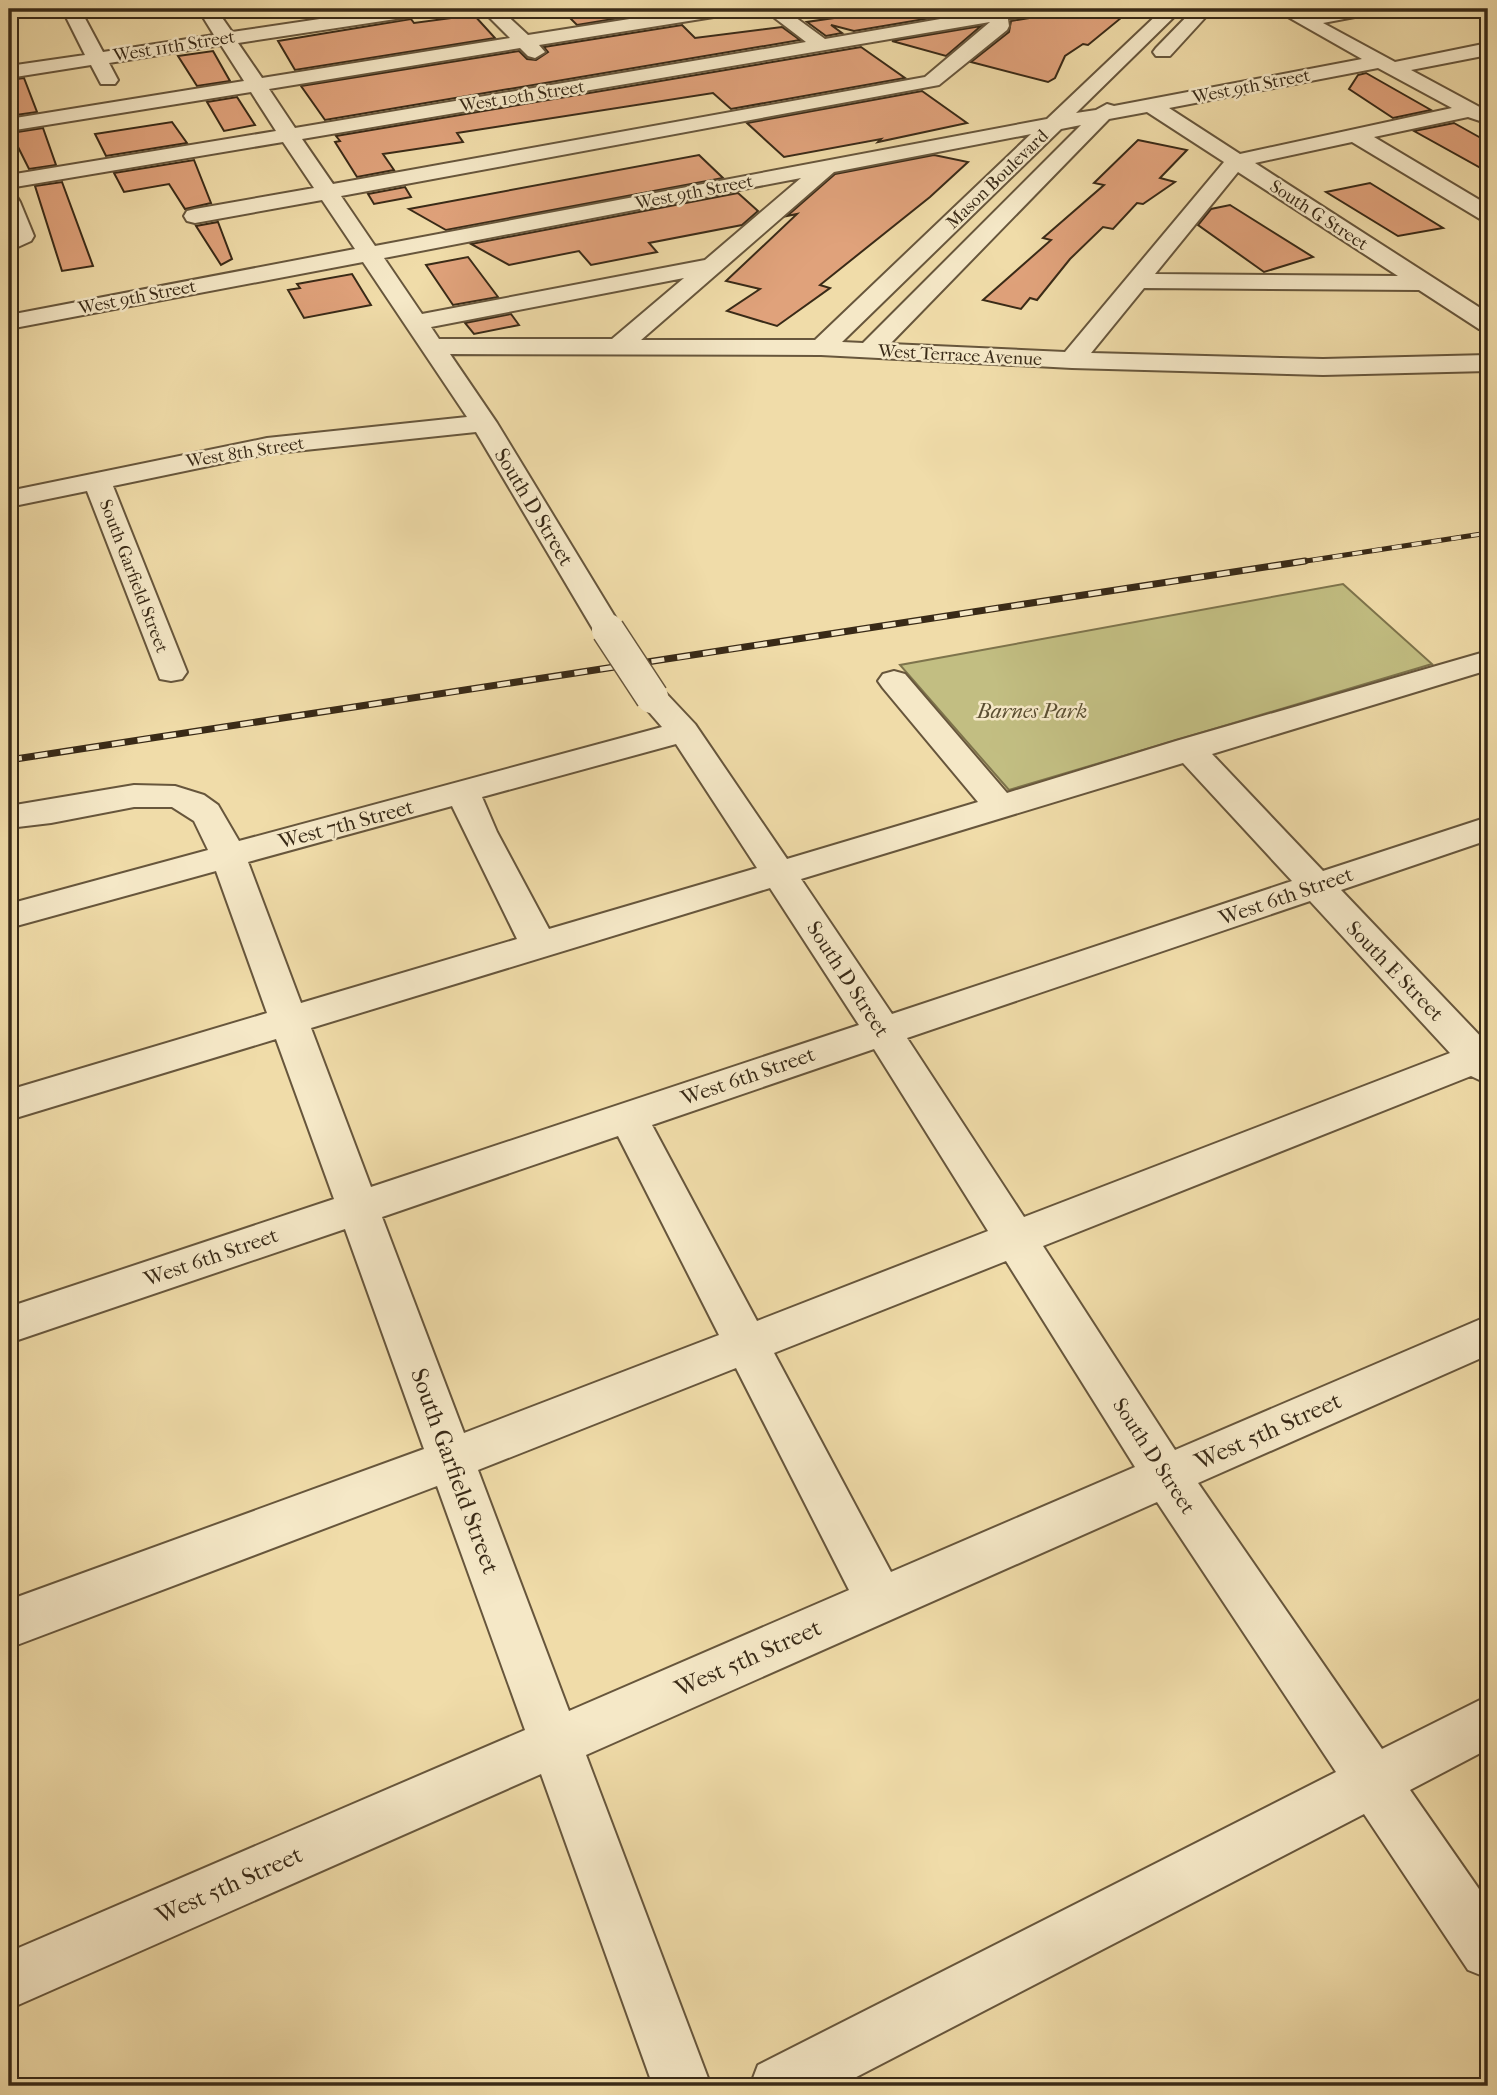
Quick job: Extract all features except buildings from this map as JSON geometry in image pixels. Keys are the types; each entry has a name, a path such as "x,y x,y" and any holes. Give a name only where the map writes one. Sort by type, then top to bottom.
{"street":[{"path":"71,9 121,107 152,158"},
{"name":"South D Street","path":"207,9 255,85 484,423 608,630 652,697 684,731 883,1031 1166,1476 1488,1950"},
{"name":"West 11th Street","path":"9,72 422,9"},
{"path":"490,9 572,87"},
{"path":"9,125 726,9"},
{"path":"772,9 822,46"},
{"name":"West 10th Street","path":"9,182 1035,9"},
{"name":"Mason Boulevard","path":"821,348 1173,9"},
{"path":"1149,66 1204,9"},
{"path":"1283,9 1479,114"},
{"path":"1305,21 1370,9"},
{"path":"195,216 932,81 1000,26 998,15"},
{"name":"West 9th Street","path":"9,321 1150,105 1488,49"},
{"path":"393,62 433,111"},
{"name":"Mason Boulevard","path":"870,350 1131,85"},
{"name":"South G Street","path":"1150,105 1488,324"},
{"path":"1072,360 1236,161 1355,135 1479,114"},
{"path":"1355,135 1488,214"},
{"path":"619,346 828,166"},
{"path":"9,202 23,236 9,244"},
{"path":"415,323 715,265"},
{"path":"1137,281 1425,283"},
{"name":"West Terrace Avenue","path":"431,346 821,348 1072,360 1323,367 1488,363"},
{"name":"West 8th Street","path":"9,499 267,446 484,423"},
{"name":"South Garfield Street","path":"97,480 171,671"},
{"path":"9,1105 1188,748 1488,660"},
{"path":"894,681 1000,806"},
{"name":"West 7th Street","path":"9,916 684,731"},
{"name":"South E Street","path":"1188,748 1315,886 1485,1060"},
{"path":"463,792 480,832 539,946"},
{"name":"South Garfield Street","path":"9,817 54,811 124,796 160,795 189,801 206,813 228,856 682,2086"},
{"name":"West 6th Street","path":"9,1325 1488,828"},
{"path":"9,1624 450,1460 1014,1238 1485,1060"},
{"path":"628,1117 880,1601"},
{"name":"West 5th Street","path":"9,1981 1488,1335"},
{"path":"779,2086 1488,1722"}],"green space":[{"name":"Barnes Park","path":"1343,584 1432,664 1009,790 900,665"}],"railway":[{"path":"1293,563 1488,533"},
{"path":"9,760 1305,561"}]}
